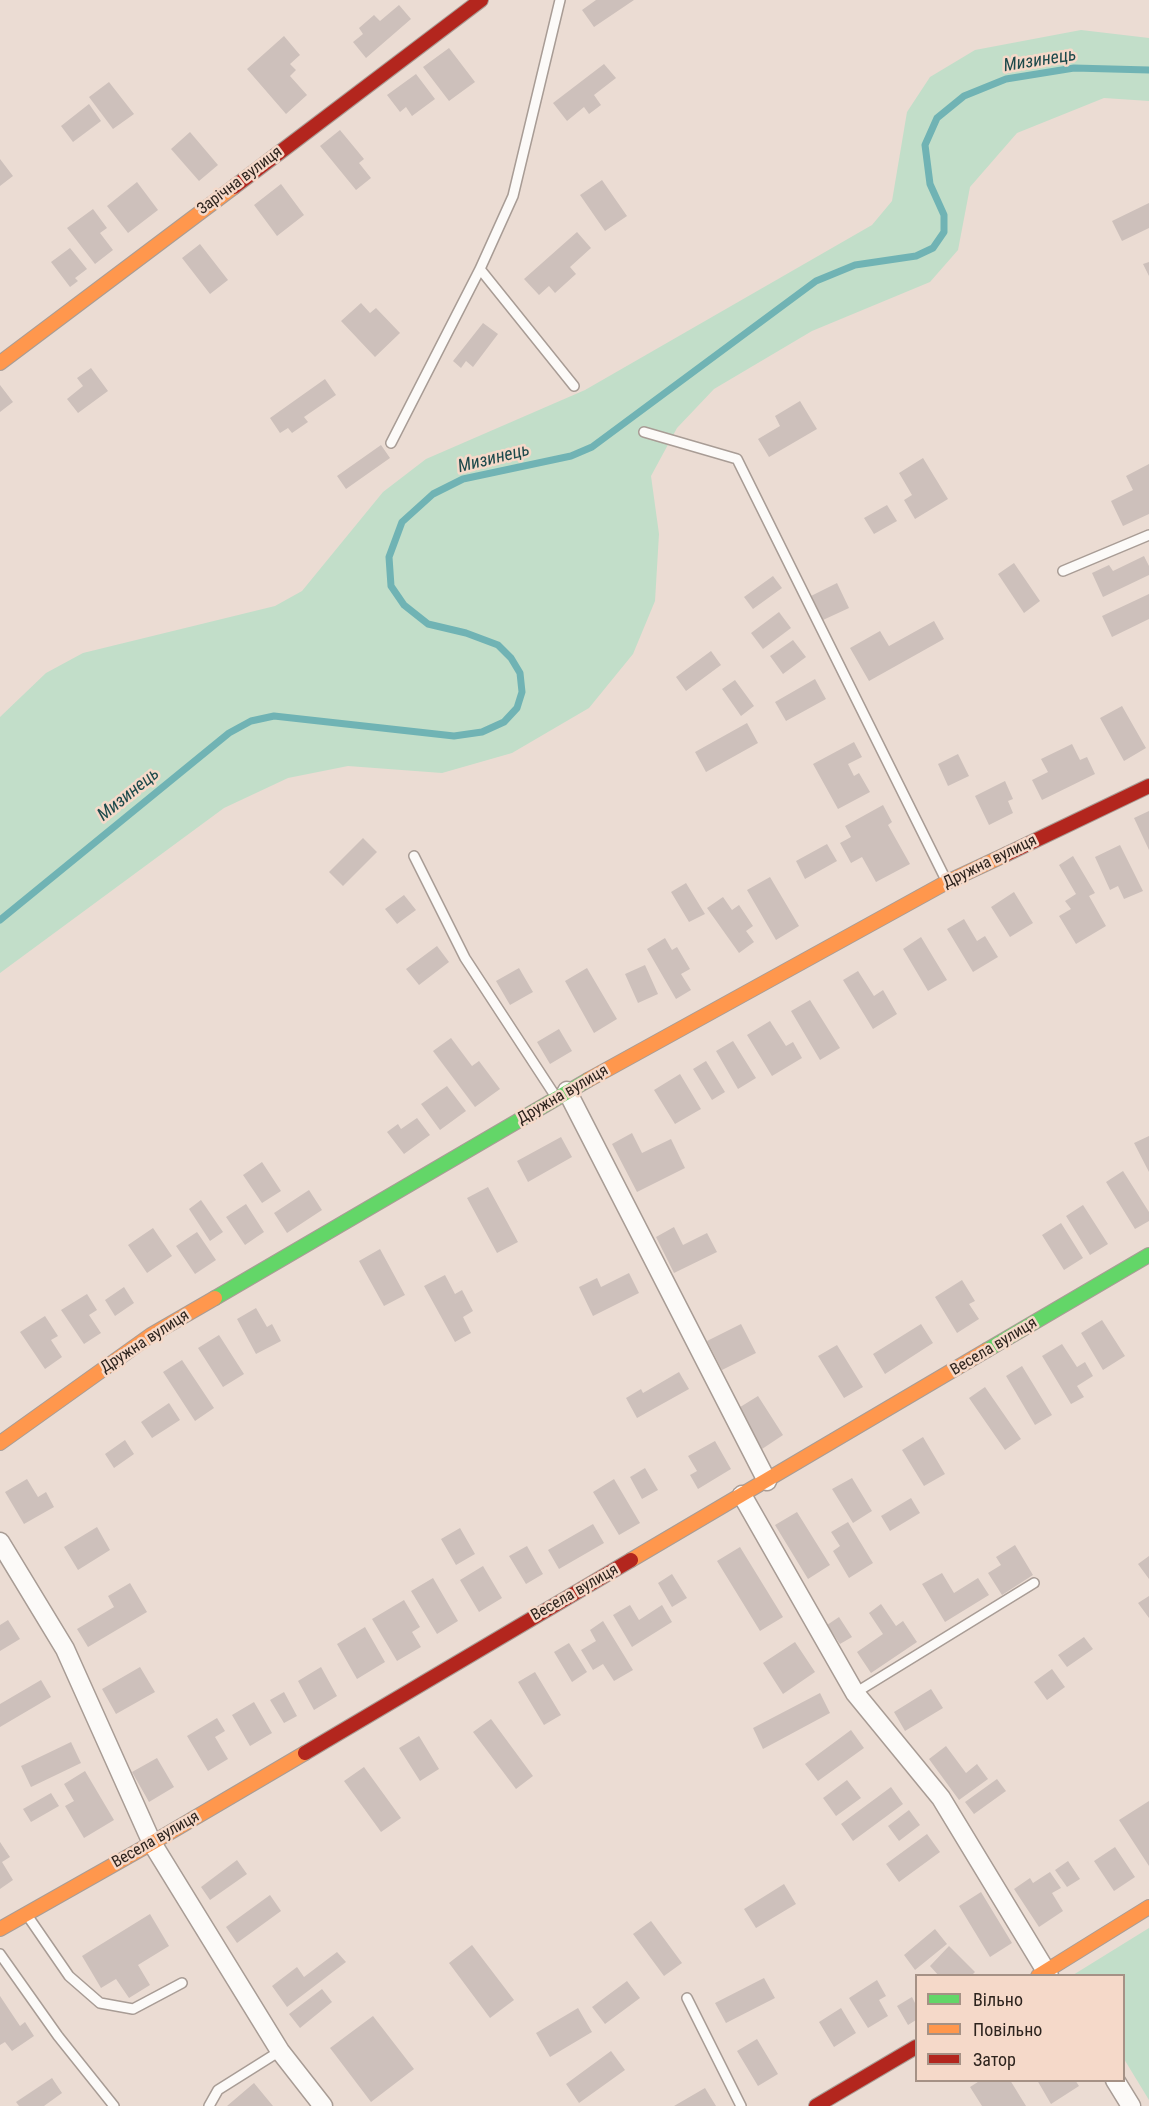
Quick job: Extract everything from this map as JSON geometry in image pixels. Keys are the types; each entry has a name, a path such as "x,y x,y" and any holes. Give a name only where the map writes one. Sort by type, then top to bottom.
{"street":[{"name":"Зарічна вулиця","path":"0,363 468,3"},
{"name":"Дружна вулиця","path":"0,1443 151,1335 562,1094 947,882 1149,786"},
{"path":"562,1094 767,1481"},
{"name":"Весела вулиця","path":"2,1924 27,1914 152,1843 1149,1255"},
{"path":"742,1495 855,1693 941,1798 1044,1974 1149,1906"},
{"path":"0,1542 65,1649 152,1843 280,2051 323,2106"},
{"path":"816,2106 915,2048"},
{"path":"1116,2082 1131,2106"}],"lane":[{"path":"392,443 480,269 513,196 560,0"},
{"path":"480,269 574,386"},
{"path":"644,432 737,459 947,882"},
{"path":"1063,571 1149,535"},
{"path":"414,856 465,958 562,1094"},
{"path":"855,1693 1034,1583"},
{"path":"27,1914 69,1976 100,2003 134,2009 182,1983"},
{"path":"0,1954 58,2036 114,2106"},
{"path":"687,1998 741,2106"},
{"path":"209,2106 218,2090 280,2051"}],"green space":[{"path":"1081,30 1149,38 1149,101 1104,98 1017,133 970,187 958,250 930,282 812,331 714,389 677,428 651,476 659,534 655,601 633,654 589,708 512,753 442,773 348,766 288,778 224,808 0,973 0,717 46,673 83,653 275,606 302,591 383,492 426,459 585,390 872,225 892,201 907,112 930,77 975,50"},
{"path":"1149,1928 1149,2100 1125,2061 1125,1974 1075,1974"}],"building":[{"path":"596,0 634,0 594,27 582,10"},
{"path":"399,5 411,19 366,58 353,42 363,34 359,28 374,15 380,21"},
{"path":"284,36 300,55 290,64 296,70 290,76 307,95 286,114 247,69"},
{"path":"449,48 475,82 449,101 423,67"},
{"path":"604,64 616,78 594,95 601,105 589,114 584,107 567,121 553,103"},
{"path":"416,74 435,99 412,116 406,107 400,112 387,95"},
{"path":"109,82 134,114 113,129 89,97"},
{"path":"89,104 101,121 73,142 61,126"},
{"path":"340,130 364,159 359,163 371,178 356,190 320,146"},
{"path":"190,132 218,165 199,181 171,149"},
{"path":"0,159 13,176 0,186"},
{"path":"602,180 627,216 605,231 580,195"},
{"path":"137,182 158,210 128,233 107,206"},
{"path":"281,184 304,215 277,236 254,205"},
{"path":"1149,203 1149,228 1122,241 1112,221"},
{"path":"93,209 107,228 100,233 113,250 95,264 67,228"},
{"path":"577,232 591,248 570,267 576,274 555,293 549,286 539,295 524,279"},
{"path":"200,244 228,280 210,294 182,258"},
{"path":"70,248 87,269 75,278 78,281 70,287 51,262"},
{"path":"1149,262 1149,276 1143,264"},
{"path":"361,303 370,313 376,308 400,333 375,357 341,321"},
{"path":"483,323 498,334 473,367 466,361 461,368 453,361"},
{"path":"91,368 108,391 78,413 67,399 83,386 77,378"},
{"path":"325,379 336,395 304,417 308,422 292,433 288,428 280,433 270,418"},
{"path":"0,385 13,402 0,412"},
{"path":"800,401 817,429 769,457 758,439 780,426 775,416"},
{"path":"381,445 390,458 346,489 337,476"},
{"path":"923,458 948,499 915,519 904,500 912,495 899,473"},
{"path":"1149,464 1149,514 1123,526 1111,501 1133,490 1126,476"},
{"path":"887,505 897,521 874,534 864,518"},
{"path":"1144,556 1149,566 1149,575 1103,597 1092,573 1109,565 1113,571"},
{"path":"1014,563 1040,601 1024,613 998,574"},
{"path":"773,576 782,588 753,609 744,597"},
{"path":"837,583 849,608 823,620 811,596"},
{"path":"1149,594 1149,619 1112,637 1102,616"},
{"path":"779,612 791,628 763,649 751,633"},
{"path":"934,621 944,639 869,681 850,648 880,631 889,646"},
{"path":"793,640 806,657 783,674 770,656"},
{"path":"711,651 721,665 686,691 676,677"},
{"path":"815,679 826,699 786,721 775,702"},
{"path":"735,680 754,706 741,716 722,689"},
{"path":"1122,706 1146,748 1124,761 1100,718"},
{"path":"747,723 758,743 706,772 695,752"},
{"path":"854,742 862,757 848,764 854,776 859,773 870,792 838,809 813,764"},
{"path":"1072,744 1080,760 1087,757 1095,774 1042,800 1032,780 1048,772 1041,759"},
{"path":"958,754 969,776 948,786 938,764"},
{"path":"1005,781 1013,799 1008,801 1013,813 989,825 975,796"},
{"path":"883,805 892,822 888,825 910,864 876,882 862,857 851,863 840,843 851,837 845,826"},
{"path":"1149,811 1149,850 1134,818"},
{"path":"363,838 377,852 343,886 329,872"},
{"path":"827,844 837,861 805,879 796,861"},
{"path":"1120,845 1143,891 1124,899 1118,886 1110,890 1095,857"},
{"path":"1073,856 1095,893 1089,896 1106,926 1076,944 1059,916 1071,909 1065,901 1076,894 1059,865"},
{"path":"770,877 799,926 776,940 747,890"},
{"path":"686,883 705,914 689,922 671,892"},
{"path":"1014,892 1033,923 1010,937 991,907"},
{"path":"404,895 416,910 397,924 385,909"},
{"path":"723,897 732,910 739,905 753,926 746,931 754,942 739,953 707,908"},
{"path":"964,919 977,941 985,936 998,957 973,972 947,929"},
{"path":"921,937 947,980 928,991 903,949"},
{"path":"665,938 672,950 677,947 690,969 681,974 691,990 676,999 647,949"},
{"path":"437,946 449,962 419,985 406,969"},
{"path":"645,965 658,994 638,1003 625,974"},
{"path":"519,968 533,992 510,1005 496,981"},
{"path":"587,968 617,1019 594,1033 565,981"},
{"path":"858,971 874,996 883,990 897,1014 873,1029 843,980"},
{"path":"810,1000 840,1048 820,1060 791,1011"},
{"path":"770,1021 786,1046 793,1042 802,1058 772,1076 747,1035"},
{"path":"559,1029 572,1051 550,1064 537,1042"},
{"path":"451,1038 472,1066 479,1061 500,1089 475,1107 433,1051"},
{"path":"733,1041 756,1078 738,1089 716,1051"},
{"path":"706,1061 725,1092 712,1100 693,1069"},
{"path":"680,1074 701,1109 675,1124 654,1090"},
{"path":"447,1086 466,1111 440,1130 421,1104"},
{"path":"417,1118 430,1135 404,1154 387,1132 398,1124 401,1129"},
{"path":"632,1133 642,1153 671,1139 685,1168 637,1192 612,1144"},
{"path":"1149,1136 1149,1172 1134,1143"},
{"path":"561,1137 572,1157 528,1182 517,1161"},
{"path":"262,1162 281,1191 262,1203 243,1175"},
{"path":"1123,1171 1149,1212 1149,1221 1135,1229 1106,1182"},
{"path":"488,1187 518,1242 497,1253 467,1198"},
{"path":"309,1190 322,1210 287,1233 274,1213"},
{"path":"201,1200 223,1232 210,1241 189,1209"},
{"path":"246,1204 264,1232 245,1245 226,1217"},
{"path":"1083,1205 1108,1244 1090,1255 1066,1216"},
{"path":"1061,1223 1083,1258 1064,1270 1042,1235"},
{"path":"674,1227 683,1245 707,1233 717,1252 674,1273 656,1237"},
{"path":"153,1228 172,1256 147,1273 128,1245"},
{"path":"197,1232 216,1260 195,1274 176,1246"},
{"path":"380,1249 405,1295 384,1306 359,1261"},
{"path":"629,1273 639,1293 593,1316 579,1287 597,1278 601,1287"},
{"path":"445,1275 455,1294 462,1290 473,1311 463,1317 471,1333 455,1342 424,1286"},
{"path":"962,1280 975,1301 969,1304 979,1319 957,1333 935,1297"},
{"path":"124,1287 134,1303 115,1316 105,1300"},
{"path":"87,1294 97,1310 89,1315 101,1333 84,1344 61,1310"},
{"path":"256,1308 267,1327 272,1324 281,1341 256,1354 237,1319"},
{"path":"45,1316 58,1336 51,1340 62,1357 45,1369 20,1332"},
{"path":"1102,1320 1125,1356 1103,1370 1081,1333"},
{"path":"741,1324 756,1353 722,1370 707,1341"},
{"path":"921,1324 933,1343 885,1374 873,1354"},
{"path":"219,1335 244,1374 223,1387 198,1348"},
{"path":"1062,1344 1077,1367 1085,1362 1093,1376 1077,1386 1084,1397 1071,1404 1042,1356"},
{"path":"837,1345 863,1387 844,1398 818,1356"},
{"path":"182,1360 214,1408 195,1421 163,1372"},
{"path":"1022,1366 1052,1415 1035,1425 1006,1376"},
{"path":"679,1372 689,1389 637,1418 626,1398 641,1389 643,1393"},
{"path":"985,1387 1021,1439 1005,1450 969,1398"},
{"path":"758,1396 783,1435 762,1449 737,1409"},
{"path":"169,1403 180,1420 152,1438 141,1422"},
{"path":"923,1437 945,1474 924,1486 902,1450"},
{"path":"125,1440 134,1454 114,1468 105,1454"},
{"path":"715,1441 731,1469 698,1489 690,1475 697,1471 688,1456"},
{"path":"645,1468 658,1490 642,1499 630,1477"},
{"path":"852,1478 872,1511 853,1523 832,1489"},
{"path":"27,1479 38,1497 46,1492 54,1507 24,1524 5,1492"},
{"path":"614,1479 640,1523 619,1535 593,1492"},
{"path":"911,1498 920,1513 890,1531 881,1516"},
{"path":"797,1512 830,1565 808,1579 775,1525"},
{"path":"848,1522 873,1563 849,1578 833,1551 840,1546 831,1532"},
{"path":"593,1524 604,1543 559,1569 548,1550"},
{"path":"97,1527 110,1550 78,1570 64,1547"},
{"path":"460,1528 475,1554 456,1565 441,1539"},
{"path":"1015,1545 1033,1575 1002,1595 988,1573 1001,1565 996,1557"},
{"path":"527,1546 543,1574 526,1584 509,1556"},
{"path":"740,1547 783,1617 760,1631 717,1561"},
{"path":"1149,1556 1149,1579 1138,1564"},
{"path":"483,1566 502,1598 479,1612 460,1580"},
{"path":"942,1573 954,1593 978,1578 989,1595 945,1622 922,1584"},
{"path":"672,1574 687,1598 672,1607 658,1583"},
{"path":"433,1578 458,1621 437,1634 411,1591"},
{"path":"130,1583 147,1612 88,1647 77,1629 114,1607 108,1596"},
{"path":"1149,1596 1149,1618 1138,1603"},
{"path":"404,1600 420,1627 412,1632 421,1647 397,1661 372,1619"},
{"path":"881,1604 896,1626 903,1621 917,1642 871,1673 857,1652 883,1634 869,1613"},
{"path":"630,1605 639,1620 662,1605 672,1622 632,1647 613,1615"},
{"path":"839,1617 852,1637 840,1644 827,1625"},
{"path":"8,1620 20,1639 0,1651 0,1625"},
{"path":"603,1621 633,1670 614,1681 603,1664 593,1670 581,1650 596,1641 590,1630"},
{"path":"365,1627 385,1662 357,1679 337,1644"},
{"path":"1084,1637 1093,1649 1067,1667 1058,1655"},
{"path":"795,1642 815,1672 783,1694 763,1663"},
{"path":"569,1643 587,1672 572,1682 554,1652"},
{"path":"140,1667 155,1692 116,1714 102,1689"},
{"path":"321,1667 337,1696 314,1710 298,1681"},
{"path":"1052,1669 1065,1687 1047,1700 1034,1682"},
{"path":"535,1672 561,1715 544,1725 518,1682"},
{"path":"41,1680 51,1697 0,1727 0,1704"},
{"path":"931,1689 943,1708 905,1731 894,1712"},
{"path":"284,1692 297,1716 284,1723 270,1700"},
{"path":"820,1693 830,1713 763,1749 753,1728"},
{"path":"254,1702 272,1733 250,1746 232,1715"},
{"path":"217,1718 225,1731 215,1737 228,1759 208,1771 187,1736"},
{"path":"491,1719 533,1776 516,1789 473,1732"},
{"path":"851,1730 864,1748 818,1781 805,1764"},
{"path":"419,1736 439,1769 420,1781 399,1748"},
{"path":"71,1742 81,1763 31,1787 21,1766"},
{"path":"946,1746 966,1773 977,1764 988,1779 959,1800 929,1759"},
{"path":"157,1758 174,1787 149,1802 132,1772"},
{"path":"364,1767 401,1818 381,1832 344,1781"},
{"path":"85,1771 114,1820 84,1838 65,1806 74,1801 64,1784"},
{"path":"997,1779 1006,1791 974,1814 965,1802"},
{"path":"847,1780 861,1798 836,1816 823,1798"},
{"path":"891,1787 903,1804 853,1841 841,1824"},
{"path":"51,1793 59,1806 31,1822 23,1809"},
{"path":"1149,1801 1149,1866 1119,1820"},
{"path":"909,1810 920,1825 899,1841 888,1826"},
{"path":"927,1834 940,1852 899,1882 886,1864"},
{"path":"0,1842 10,1857 2,1862 13,1880 0,1889"},
{"path":"1115,1847 1135,1877 1114,1891 1094,1861"},
{"path":"237,1860 247,1874 210,1900 201,1887"},
{"path":"1068,1861 1080,1879 1067,1887 1055,1870"},
{"path":"1050,1872 1061,1888 1052,1893 1063,1911 1039,1927 1014,1889 1030,1878 1033,1883"},
{"path":"784,1884 796,1904 756,1928 744,1909"},
{"path":"981,1892 1012,1943 990,1957 959,1906"},
{"path":"270,1895 281,1911 237,1943 226,1927"},
{"path":"150,1914 169,1946 138,1965 150,1985 129,1998 116,1979 101,1988 82,1956"},
{"path":"651,1921 682,1963 664,1976 633,1934"},
{"path":"935,1929 947,1944 915,1970 904,1955"},
{"path":"472,1945 514,2000 490,2018 449,1963"},
{"path":"949,1946 975,1972 973,1974 937,1974 930,1966"},
{"path":"337,1952 346,1962 287,2007 272,1986 297,1967 304,1977"},
{"path":"764,1978 775,1998 726,2023 715,2003"},
{"path":"877,1980 886,1996 879,2000 888,2016 868,2028 849,1998"},
{"path":"627,1981 640,1998 605,2024 592,2007"},
{"path":"322,1989 332,2002 300,2028 289,2014"},
{"path":"0,1996 20,2026 25,2022 34,2036 12,2051 5,2042 0,2045"},
{"path":"912,1997 915,2003 915,2021 908,2025 897,2006"},
{"path":"578,2008 592,2032 550,2057 536,2033"},
{"path":"841,2008 856,2033 834,2047 819,2022"},
{"path":"373,2016 414,2069 371,2102 330,2048"},
{"path":"757,2039 778,2074 758,2086 737,2051"},
{"path":"611,2051 625,2070 579,2103 566,2084"},
{"path":"52,2078 62,2093 44,2106 19,2106 16,2102"},
{"path":"978,2082 1011,2082 1026,2106 982,2106 970,2087"},
{"path":"1038,2082 1076,2082 1079,2086 1051,2104"},
{"path":"254,2083 273,2106 227,2106"},
{"path":"705,2088 716,2106 674,2106"}],"waterway":[{"name":"Мизинець","path":"0,920 229,733 251,721 274,716 454,736 482,732 504,722 517,708 522,692 520,673 511,658 498,645 466,633 428,624 404,605 391,586 389,557 402,522 433,494 463,479 571,456 592,447 816,281 855,265 916,256 933,248 944,232 944,215 930,184 925,145 937,118 964,96 1006,79 1074,68 1149,70"}],"traffic: fast":[{"path":"215,1298 588,1080"},
{"path":"987,1350 1149,1255"}],"traffic: slow":[{"path":"0,363 234,187"},
{"path":"588,1080 947,882 1007,854"},
{"path":"0,1443 151,1335 215,1298"},
{"path":"631,1560 987,1350"},
{"path":"0,1929 305,1753"},
{"path":"1041,1974 1149,1907"}],"traffic: jam":[{"path":"234,187 481,0"},
{"path":"1007,854 1149,786"},
{"path":"305,1753 631,1560"},
{"path":"816,2106 915,2048"}]}
